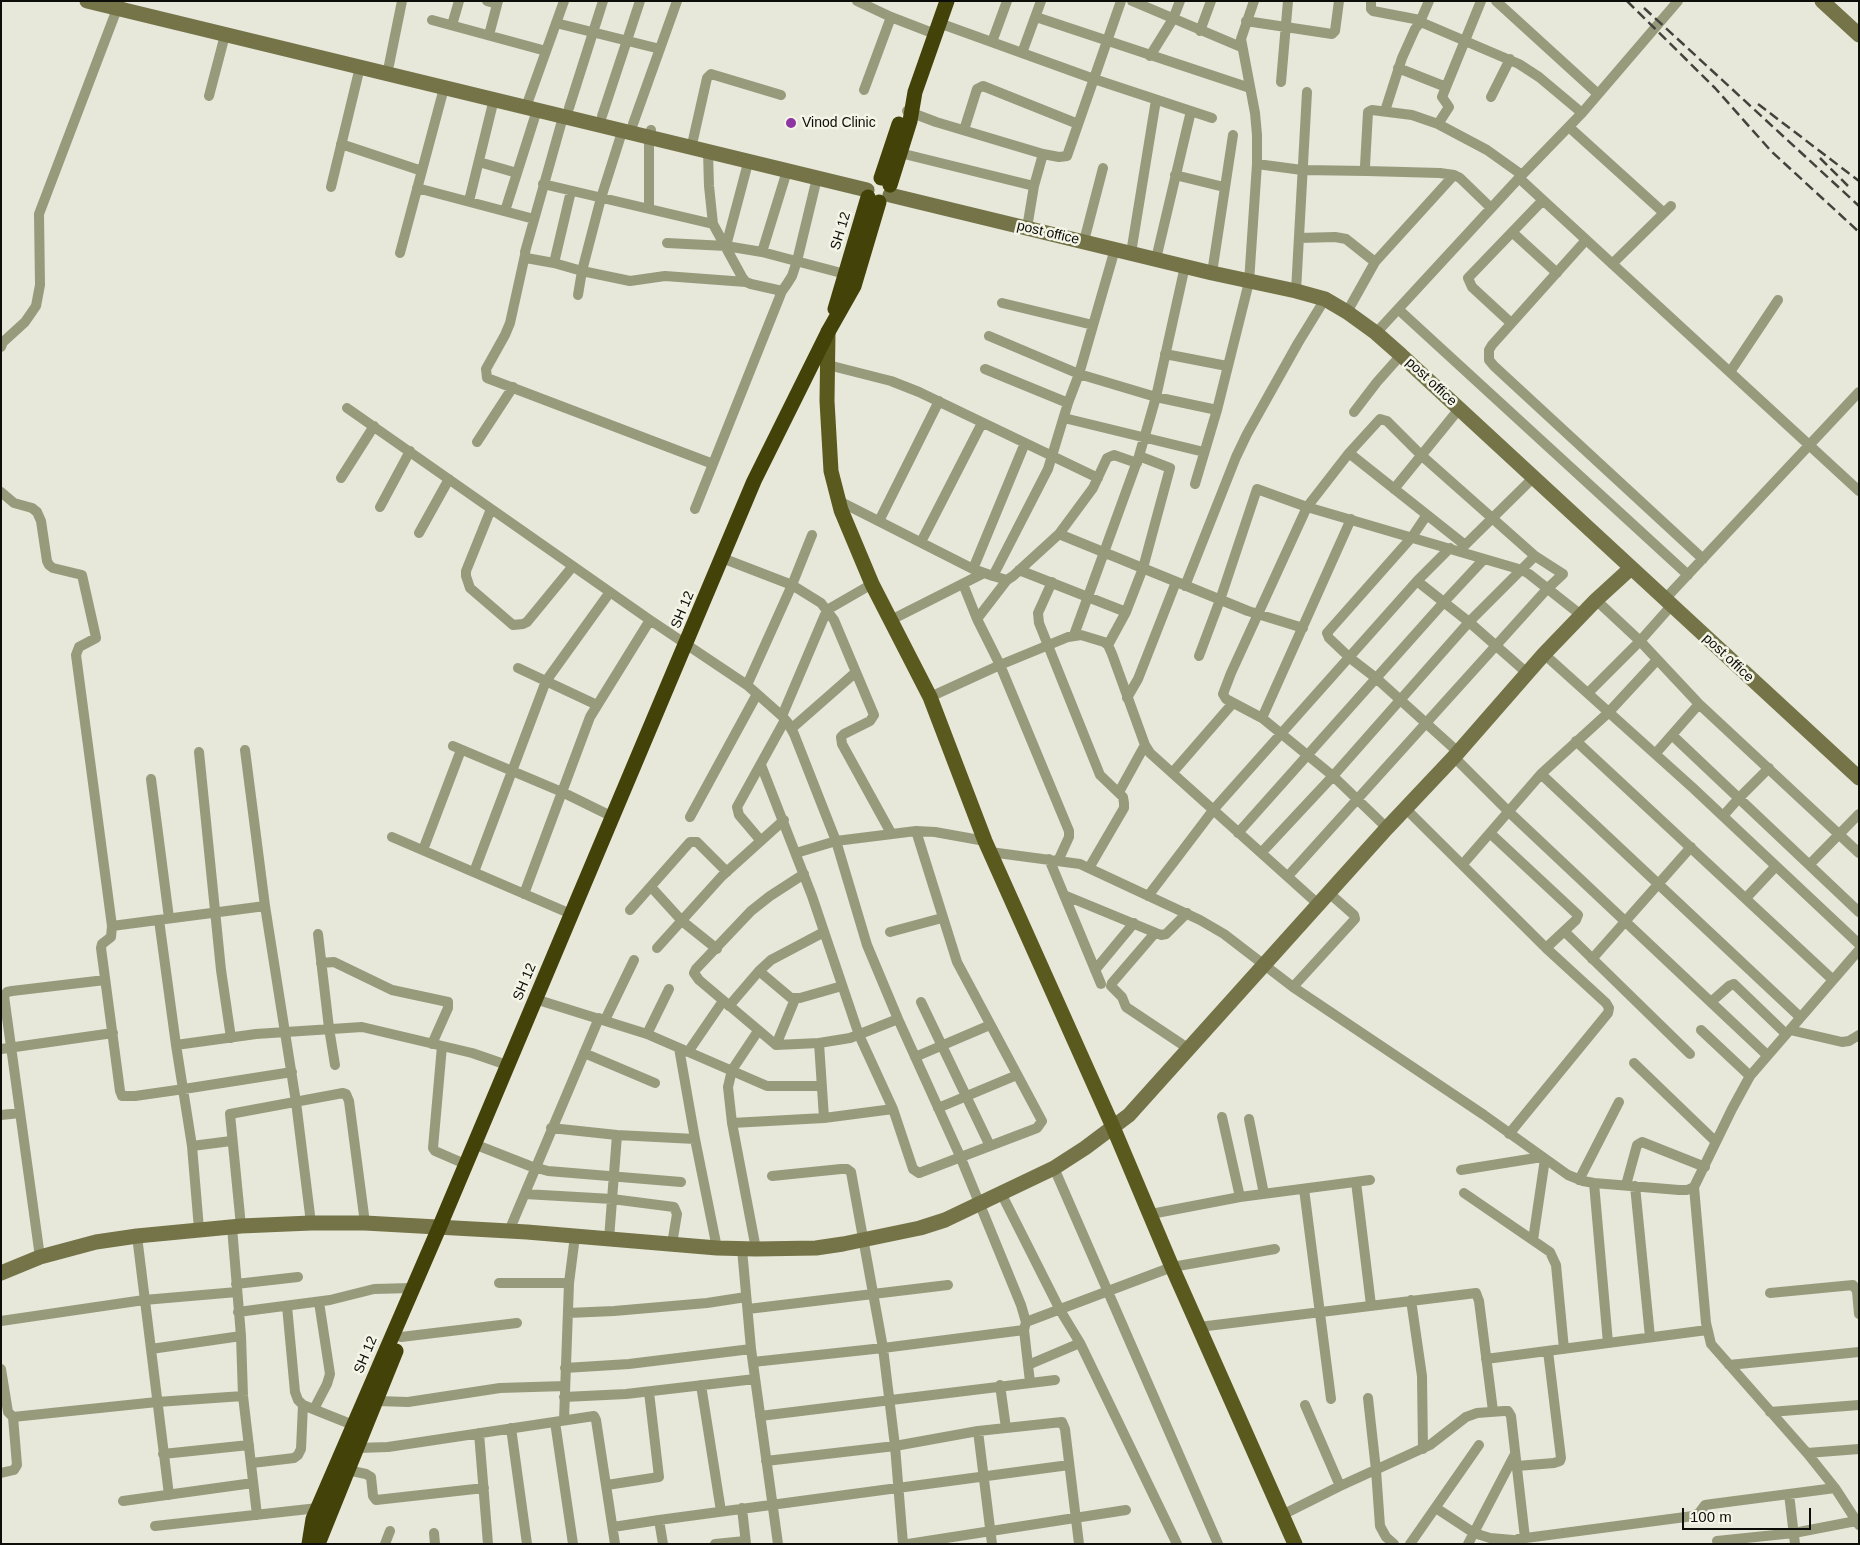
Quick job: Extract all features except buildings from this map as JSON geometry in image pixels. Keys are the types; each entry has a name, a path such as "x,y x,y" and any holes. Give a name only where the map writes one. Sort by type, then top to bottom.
{"highway":[{"name":"SH 12","path":"828,332 845,274 878,190 900,153 908,112 947,1"},
{"name":"SH 12","path":"310,1544 313,1519 412,1288 443,1228 540,1001 727,559 754,481 828,332 854,286 878,190 901,118 908,112"},
{"name":"SH 12","path":"318,1544 377,1401 443,1228 465,1164 478,1145 507,1066 540,1001 572,914 613,817 690,647"}],"main road":[{"path":"828,332 827,401 831,471 839,502 872,584 930,697 987,847 1113,1127 1198,1327 1295,1544"}],"street":[{"path":"87,1 121,4 389,65 531,105"},
{"path":"389,65 402,1"},
{"path":"452,25 459,1"},
{"path":"505,211 517,172 531,105 546,51 564,1"},
{"path":"603,1 543,184 510,323 485,372 487,378 713,464"},
{"path":"602,116 625,41 640,1"},
{"path":"578,295 582,271 601,198 677,1"},
{"path":"857,1 890,17 992,42 1094,79 1212,118"},
{"path":"992,42 1007,1"},
{"path":"1022,53 1041,1"},
{"path":"908,112 1043,154 1059,158 1067,156 1120,1"},
{"path":"1132,1 1241,47"},
{"path":"1150,56 1173,19 1180,1"},
{"path":"1200,31 1212,1"},
{"path":"1195,484 1217,410 1249,282 1256,164 1256,124 1241,47 1242,32 1254,1"},
{"path":"1281,82 1288,1"},
{"path":"1246,21 1332,34 1335,32 1340,1"},
{"path":"1371,1 1371,9 1373,11 1426,24 1510,59 1539,77 1582,113"},
{"path":"1385,111 1398,68 1429,1"},
{"path":"1438,124 1449,107 1441,99 1481,1"},
{"path":"1496,1 1598,94"},
{"path":"1376,333 1520,176 1582,113 1678,1"},
{"path":"1822,1 1859,35"},
{"path":"489,35 494,2"},
{"path":"121,4 225,35 444,88 566,112 748,163 878,190"},
{"path":"1,347 3,342 25,322 36,306 40,286 39,214 121,4"},
{"path":"864,90 890,17"},
{"path":"1036,17 1250,88"},
{"path":"432,20 546,51"},
{"path":"556,23 660,49"},
{"path":"208,96 225,35"},
{"path":"1491,97 1510,59"},
{"path":"331,187 360,68"},
{"path":"1398,68 1446,87"},
{"path":"693,140 707,78 711,74 781,95"},
{"path":"964,130 977,89 983,86 1078,124"},
{"path":"400,252 444,88"},
{"path":"1296,291 1306,92"},
{"path":"469,201 494,99"},
{"path":"1131,253 1156,100"},
{"path":"1368,171 1365,166 1367,114 1372,110 1412,116 1438,124 1487,150 1520,176 1586,240 1859,491"},
{"path":"1156,259 1191,111"},
{"path":"566,112 602,116 628,128"},
{"path":"1569,127 1668,210 1612,264"},
{"path":"650,134 693,140 878,190"},
{"path":"648,209 650,134"},
{"path":"1212,273 1233,135"},
{"path":"341,144 422,171"},
{"path":"708,152 709,186 714,224 746,282"},
{"path":"900,153 1034,186"},
{"path":"1027,228 1034,186 1043,154"},
{"path":"479,162 517,172"},
{"path":"726,246 748,163"},
{"path":"1256,164 1302,170 1440,173 1454,175 1460,178 1491,208"},
{"path":"1084,241 1103,168"},
{"path":"762,252 787,171"},
{"path":"1176,175 1224,187"},
{"path":"1347,312 1374,262 1454,175"},
{"path":"694,509 782,290 792,276 817,178"},
{"path":"543,184 714,224"},
{"path":"417,188 534,219"},
{"name":"post office","path":"878,190 1249,282 1296,291 1325,299 1347,312 1376,333 1401,355 1859,778"},
{"path":"554,263 572,191"},
{"path":"1512,323 1472,287 1468,278 1543,200"},
{"path":"1512,232 1557,273"},
{"path":"1299,238 1340,237 1350,242 1374,262"},
{"path":"1586,240 1489,350 1489,360 1703,559"},
{"path":"667,243 726,246 762,252 845,274"},
{"path":"891,620 963,584 988,574 1048,469 1094,326 1115,249"},
{"path":"525,255 530,260 554,263 630,281 665,276 746,282 782,290"},
{"path":"1074,635 1106,552 1138,460 1156,397 1185,266"},
{"path":"1127,698 1141,672 1181,584 1247,434 1325,299"},
{"path":"1730,372 1778,300"},
{"path":"1002,303 1094,326"},
{"path":"1398,310 1688,575"},
{"path":"989,336 1079,374 1156,397 1217,410"},
{"path":"1166,354 1228,366"},
{"path":"1354,412 1401,355"},
{"path":"828,365 891,381 939,401 1098,478"},
{"path":"985,369 1068,403"},
{"path":"477,442 513,388"},
{"path":"1588,693 1640,641 1688,575 1859,392"},
{"path":"879,521 939,401"},
{"path":"347,408 650,620 747,685 784,718 791,729 836,841 867,945 960,1156 1021,1305 1025,1326 1030,1382"},
{"path":"1394,489 1459,409"},
{"path":"1064,418 1204,452"},
{"path":"1288,876 1358,799 1547,589 1563,574 1535,556 1490,518 1420,455 1387,421 1382,419 1377,420 1307,507 1223,694 1226,699 1262,718 1309,756 1358,799 1387,828"},
{"path":"921,542 982,423"},
{"path":"341,478 374,426"},
{"path":"973,569 1025,443"},
{"path":"380,507 410,452"},
{"path":"1349,453 1426,516 1458,548"},
{"path":"977,619 1007,580 1059,534 1089,494 1107,458 1119,456 1170,468 1143,568 1126,612 1108,646"},
{"path":"1148,896 1214,810 1417,581 1458,548 1534,477"},
{"path":"419,533 450,479"},
{"path":"1199,656 1257,489 1307,507 1458,548 1484,559 1522,570 1581,616"},
{"path":"1,492 14,504 32,508 37,512 41,521 49,565 58,569 80,573 83,578 96,636 79,648 76,655 112,926 111,937 102,944 101,948 122,1096 135,1096 292,1072"},
{"path":"839,502 973,569 1007,580"},
{"path":"491,509 466,571 466,576 470,588 513,624 527,622 573,566"},
{"path":"1426,516 1412,537 1327,633 1329,638 1426,723 1509,812 1767,1054"},
{"path":"1262,718 1351,519"},
{"path":"1059,534 1220,600 1302,628"},
{"path":"747,685 792,585 812,535"},
{"path":"1262,852 1333,776 1469,622 1535,556"},
{"path":"727,559 792,585 821,603 838,628 874,715 870,721 844,734 841,740 891,833"},
{"path":"1238,833 1484,559"},
{"path":"1,1272 69,1248 137,1236 237,1226 365,1223 509,1231 749,1249 816,1248 920,1228 945,1220 1054,1168 1113,1127 1141,1102 1263,964 1456,755 1544,654 1596,600 1631,568"},
{"path":"1019,570 1126,612"},
{"path":"1417,581 1469,622 1527,673"},
{"path":"1052,582 1038,613 1039,623 1100,775 1123,797 1124,808 1089,868"},
{"path":"761,841 739,815 737,807 761,765 784,718 827,610 872,584"},
{"path":"963,584 977,619 1000,665 1069,830 1069,837 1054,860 1064,895 1101,984"},
{"path":"474,872 546,681 610,592"},
{"path":"1596,600 1640,641 1699,704 1770,768 1859,854"},
{"path":"524,894 584,731 596,705 650,620"},
{"path":"930,697 1000,665 1074,635 1098,639 1108,646 1145,745 1154,758 1173,772 1318,904"},
{"path":"1544,654 1656,754 1859,944"},
{"path":"1463,864 1491,834 1541,774 1608,712 1657,660"},
{"path":"518,668 596,705"},
{"path":"791,729 856,672"},
{"path":"690,817 756,694"},
{"path":"1173,772 1233,703"},
{"path":"1656,754 1699,704"},
{"path":"1672,735 1859,912"},
{"path":"1576,740 1833,980"},
{"path":"1119,792 1145,745"},
{"path":"423,850 457,748 562,792 613,817"},
{"path":"245,750 266,906 292,1072 311,1223"},
{"path":"199,752 221,970 231,1038"},
{"path":"761,765 804,874 860,1035 893,1109 916,1172 923,1172 960,1156 1038,1128 1041,1125 1040,1116 957,962 916,830"},
{"path":"1723,816 1770,768"},
{"path":"1541,774 1800,1017"},
{"path":"151,779 176,1045 192,1146 199,1229"},
{"path":"1406,809 1609,1008 1608,1013 1508,1134"},
{"path":"1809,864 1859,814"},
{"path":"657,948 727,872 784,820"},
{"path":"796,853 836,841 916,830 935,832 987,847 1069,862 1089,868 1187,913 1224,934 1293,987 1484,1115 1543,1158 1579,1180 1594,1183 1687,1190 1694,1187"},
{"path":"1491,834 1576,913 1578,918 1546,948"},
{"path":"392,837 572,914"},
{"path":"630,910 652,888 687,845 694,841 727,872"},
{"path":"1592,959 1691,847"},
{"path":"1746,898 1776,866"},
{"path":"804,874 770,896 751,912 694,973 699,980 776,1045 819,1043 860,1035 898,1019"},
{"path":"652,888 682,921 717,949"},
{"path":"1293,987 1355,919 1354,915 1329,893"},
{"path":"1064,895 1155,933 1166,934 1187,913"},
{"path":"112,926 266,906"},
{"path":"890,932 942,918"},
{"path":"1095,970 1134,924"},
{"path":"1564,931 1690,1054"},
{"path":"717,1248 695,1139 684,1050 726,1003 759,971 779,955 824,932"},
{"path":"1155,933 1111,986 1122,997 1126,1007 1189,1049"},
{"path":"318,934 335,1065"},
{"path":"1717,1541 1858,1523 1835,1488 1807,1453 1711,1344 1707,1330 1694,1187 1750,1076 1767,1054 1859,950"},
{"path":"509,1231 584,1053 634,960"},
{"path":"321,962 334,962 398,992 448,1002 437,1045 433,1148 435,1151 465,1164"},
{"path":"759,971 786,995 795,999 842,986"},
{"path":"40,1257 20,1113 6,1048 4,992 105,980"},
{"path":"1711,1002 1729,986 1734,984 1788,1032 1842,1042 1849,1041 1859,1035"},
{"path":"647,1034 669,989"},
{"path":"776,1045 795,999"},
{"path":"540,1001 647,1034 767,1086 821,1086"},
{"path":"921,1002 990,1146"},
{"path":"915,1057 990,1025"},
{"path":"176,1045 286,1032 362,1027 472,1053 507,1066"},
{"path":"1701,1030 1750,1076"},
{"path":"758,1031 732,1070 728,1087 749,1249 746,1297 751,1350 778,1544"},
{"path":"6,1048 113,1033"},
{"path":"819,1043 824,1118"},
{"path":"584,1053 655,1083"},
{"path":"1634,1063 1716,1142"},
{"path":"938,1108 1017,1075"},
{"path":"257,1515 243,1396 237,1288 237,1226 230,1114 343,1093 348,1097 365,1223"},
{"path":"1579,1180 1619,1102"},
{"path":"732,1122 824,1118 893,1109"},
{"path":"1,1115 20,1113"},
{"path":"1222,1117 1240,1197"},
{"path":"1249,1119 1264,1194"},
{"path":"552,1128 617,1135 695,1139"},
{"path":"609,1239 617,1135"},
{"path":"192,1146 231,1141"},
{"path":"1650,1337 1630,1186 1637,1145 1642,1142 1705,1167"},
{"path":"478,1145 536,1168 680,1182"},
{"path":"1461,1170 1543,1158"},
{"path":"1533,1240 1543,1158"},
{"path":"772,1176 841,1168 851,1172 883,1348 895,1446 897,1489 903,1544"},
{"path":"1054,1168 1218,1544"},
{"path":"1151,1214 1240,1197 1370,1180"},
{"path":"1356,1182 1370,1305"},
{"path":"1594,1183 1608,1343"},
{"path":"1304,1188 1331,1399"},
{"path":"1001,1193 1060,1310 1080,1343 1177,1544"},
{"path":"1464,1193 1550,1252 1555,1261 1564,1349"},
{"path":"525,1194 612,1199 674,1207 677,1214 672,1244"},
{"path":"137,1236 169,1494"},
{"path":"573,1544 559,1421 565,1386 570,1283 575,1236"},
{"path":"753,1362 883,1348 1025,1326 1060,1310 1172,1267 1275,1250"},
{"path":"1,1321 237,1288 298,1277"},
{"path":"499,1283 570,1283"},
{"path":"748,1310 948,1285"},
{"path":"1770,1293 1854,1285 1857,1291 1859,1314"},
{"path":"238,1312 319,1302 374,1289 412,1288"},
{"path":"1198,1327 1476,1293 1479,1301 1493,1411"},
{"path":"568,1313 707,1303 746,1297"},
{"path":"1411,1300 1422,1376 1423,1448"},
{"path":"314,1409 330,1374 319,1302"},
{"path":"287,1306 295,1392 298,1400 303,1405 353,1425"},
{"path":"401,1338 516,1323"},
{"path":"1486,1359 1707,1330"},
{"path":"151,1349 241,1336"},
{"path":"1028,1365 1080,1343"},
{"path":"565,1368 629,1364 751,1350"},
{"path":"1517,1466 1558,1462 1561,1458 1548,1351"},
{"path":"1728,1364 1859,1352"},
{"path":"1,1369 17,1465 14,1470 1,1473"},
{"path":"564,1397 650,1392 755,1379"},
{"path":"760,1416 1056,1380"},
{"path":"701,1385 721,1511"},
{"path":"377,1401 418,1402 500,1388 565,1386"},
{"path":"1000,1386 1006,1428"},
{"path":"607,1485 659,1477 650,1392"},
{"path":"8,1416 243,1396"},
{"path":"1368,1398 1380,1526 1386,1537 1394,1544"},
{"path":"1770,1412 1859,1404"},
{"path":"252,1463 294,1458 298,1455 303,1405"},
{"path":"1305,1405 1340,1486"},
{"path":"1282,1515 1423,1448 1436,1441 1466,1417 1493,1411 1504,1411 1510,1414 1525,1538"},
{"path":"358,1448 388,1447 590,1416 596,1417 615,1544"},
{"path":"766,1461 895,1446 978,1431 1062,1422 1065,1429 1079,1544"},
{"path":"511,1428 527,1544"},
{"path":"978,1431 992,1544"},
{"path":"479,1433 488,1544"},
{"path":"163,1454 248,1445"},
{"path":"1410,1544 1479,1445"},
{"path":"1807,1453 1859,1449"},
{"path":"1468,1544 1515,1453"},
{"path":"613,1527 1069,1465"},
{"path":"347,1470 371,1477 376,1500 484,1488"},
{"path":"123,1501 253,1483"},
{"path":"1436,1508 1474,1533 1512,1542 1525,1538 1692,1516 1708,1504 1835,1488"},
{"path":"1789,1494 1795,1544"},
{"path":"155,1526 318,1508"},
{"path":"715,1544 746,1542 742,1508"},
{"path":"908,1544 1126,1510"},
{"path":"659,1520 663,1544"},
{"path":"385,1544 390,1531"}],"railway":[{"path":"1627,1 1715,88 1771,151 1859,232"},
{"path":"1644,8 1859,206"},
{"path":"1758,104 1859,181"},
{"path":"1820,158 1848,186"}],"place":[{"name":"Vinod Clinic","path":"791,123"}]}
